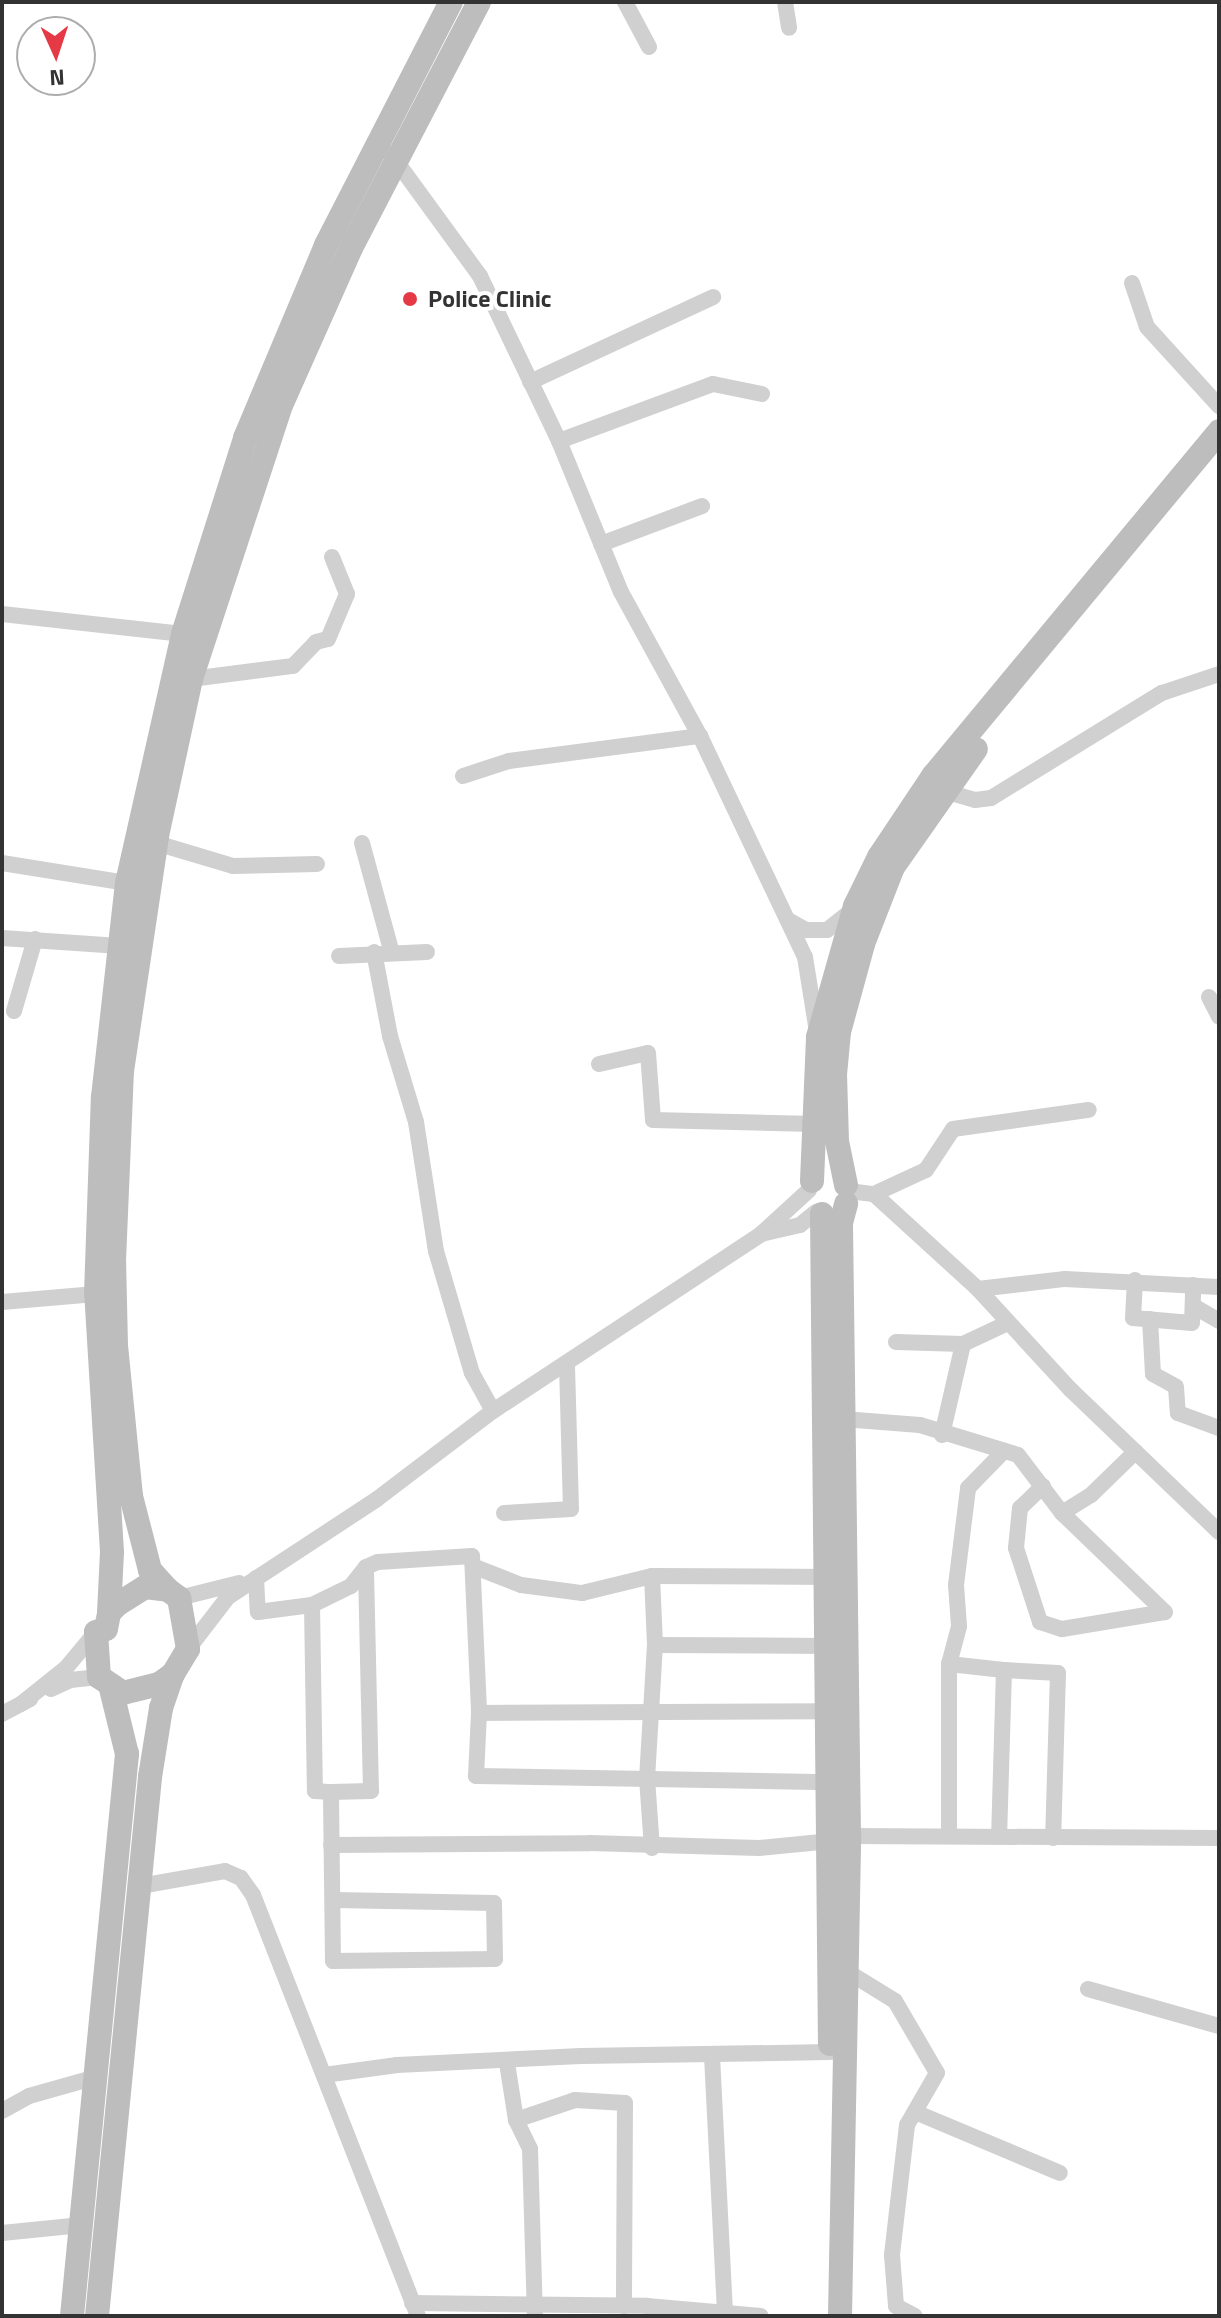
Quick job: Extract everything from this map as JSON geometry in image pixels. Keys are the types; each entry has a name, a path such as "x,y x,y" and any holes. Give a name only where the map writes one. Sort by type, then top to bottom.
{"main road":[{"path":"97,2316 156,1731 173,1674 188,1649 174,1594 150,1570 131,1496 116,1346 114,1261 122,1071 156,843 191,679 282,403 451,2"},
{"path":"72,2316 127,1754 105,1683 102,1622 112,1552 96,1294 103,1097 127,883 183,634 245,438 326,245 479,2"},
{"path":"840,2316 848,1972 840,1839 830,1782 829,1577 815,1199 818,1037 855,906 879,857 933,776 1219,431"},
{"path":"825,2316 830,2052 840,1839 841,1223 847,1194 834,1112 839,1032 877,904 893,867 944,791 1219,452"},
{"path":"815,1199 830,1174 847,1194"},
{"path":"815,1199 833,1214 847,1194"},
{"path":"102,1622 134,1591 174,1594"},
{"path":"105,1683 143,1690 173,1674"}],"street":[{"path":"625,2 649,47"},
{"path":"785,2 789,28"},
{"path":"388,149 480,276 559,441 621,592 700,736 788,920 807,967 818,1037"},
{"path":"1132,283 1147,327 1219,406"},
{"path":"530,382 713,297"},
{"path":"559,441 713,384 762,394"},
{"path":"601,544 702,506"},
{"path":"191,679 293,666 316,642 328,639 347,594 332,557"},
{"path":"2,614 183,634"},
{"path":"944,791 975,800 991,798 1162,693 1219,674"},
{"path":"463,776 509,761 700,736"},
{"path":"156,843 233,866 317,864"},
{"path":"362,843 383,951 390,1036 416,1122 436,1251 472,1373 493,1411"},
{"path":"2,863 127,883"},
{"path":"788,920 806,930 827,930 855,906"},
{"path":"2,938 120,946"},
{"path":"14,1011 35,939"},
{"path":"339,956 383,951 427,952"},
{"path":"1209,997 1219,1017"},
{"path":"599,1064 648,1053 653,1120 815,1124"},
{"path":"847,1194 874,1194 926,1170 953,1129 1089,1110"},
{"path":"874,1194 978,1289 1135,1452 1219,1532"},
{"path":"188,1649 228,1597 377,1499 493,1411 761,1234 800,1225 815,1199"},
{"path":"978,1289 1065,1279 1135,1280 1219,1287"},
{"path":"1135,1280 1133,1318 1192,1323 1195,1307 1193,1285"},
{"path":"2,1302 96,1294"},
{"path":"1195,1307 1219,1321"},
{"path":"1150,1319 1153,1374 1176,1387 1178,1413 1219,1428"},
{"path":"896,1342 963,1344 1008,1323"},
{"path":"942,1435 963,1344"},
{"path":"504,1513 571,1509 567,1363"},
{"path":"843,1419 920,1425 942,1435 1018,1455 1043,1486 1062,1513 1165,1612 1062,1629 1040,1622 1016,1548 1020,1508 1043,1486"},
{"path":"949,1836 949,1664 959,1626 956,1585 968,1488 1004,1451"},
{"path":"1062,1513 1091,1495 1135,1452"},
{"path":"256,1578 258,1612 312,1605 351,1586 366,1567 472,1556 475,1567 479,1713 476,1776 830,1782"},
{"path":"312,1605 315,1791 371,1791 366,1567"},
{"path":"475,1567 521,1585 582,1593 652,1576 829,1577"},
{"path":"652,1576 655,1645 647,1779 652,1848"},
{"path":"174,1594 217,1592 256,1578"},
{"path":"21,1704 66,1668 102,1622"},
{"path":"655,1645 829,1646"},
{"path":"949,1664 1058,1673 1053,1838"},
{"path":"999,1836 1004,1670"},
{"path":"2,1714 70,1680 105,1683"},
{"path":"479,1713 830,1711"},
{"path":"331,1792 335,1900 333,1961 495,1959 494,1903 335,1900"},
{"path":"331,1845 590,1843 652,1848 759,1848 840,1839 949,1836 1219,1838"},
{"path":"140,1886 225,1871 241,1878 253,1895 415,2310 624,2306 647,2311 761,2316"},
{"path":"848,1972 895,2001 937,2073 907,2125 892,2255 896,2306 915,2316"},
{"path":"1088,1989 1219,2026"},
{"path":"324,2075 397,2065 507,2063 581,2056 830,2052"},
{"path":"712,2056 725,2315"},
{"path":"507,2063 516,2120 530,2149 534,2310"},
{"path":"2,2111 29,2096 96,2077"},
{"path":"516,2120 575,2100 625,2103 624,2306"},
{"path":"915,2112 1060,2173"},
{"path":"2,2233 82,2225"}],"place":[{"name":"Police Clinic","path":"410,299"}]}
